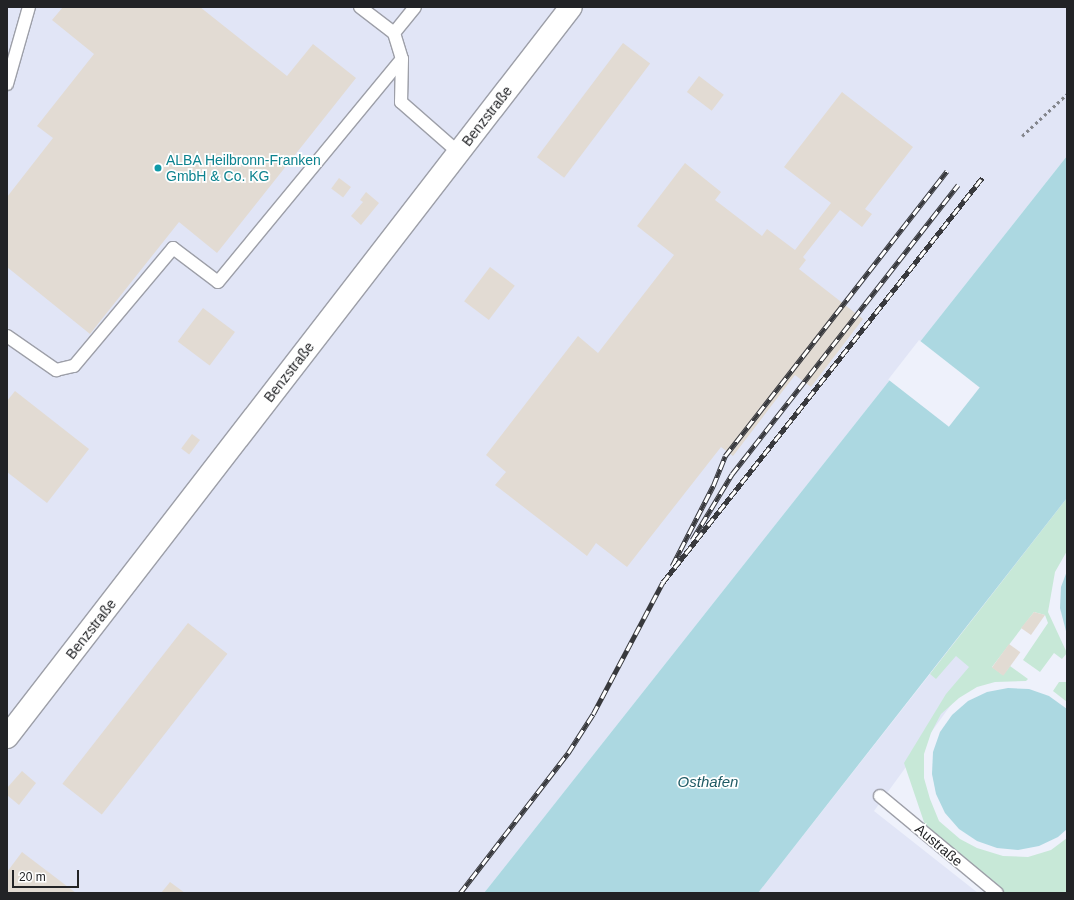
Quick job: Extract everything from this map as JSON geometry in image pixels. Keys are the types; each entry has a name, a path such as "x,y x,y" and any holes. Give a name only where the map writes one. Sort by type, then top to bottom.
{"street":[{"name":"Benzstraße","path":"7,738 571,7"}],"lane":[{"path":"7,84 29,7"},
{"path":"360,7 394,33 402,59 401,102 459,153"},
{"path":"394,33 415,7"},
{"path":"7,336 56,370 74,366 173,248 218,282 402,59"},
{"name":"Austraße","path":"880,796 997,893"}],"path":[{"path":"1022,136 1067,94"}],"shaded area":[{"path":"7,7 1067,7 1067,156 484,893 7,893"},
{"path":"952,646 977,669 874,811 978,893 758,893"}],"green space":[{"path":"1067,498 1067,551 1055,572 1048,612 1067,653 1062,659 1054,653 1040,672 1023,660 1048,623 1045,615 1034,612 992,667 1003,675 1010,666 1028,679 1026,681 995,682 977,687 959,698 941,714 931,733 924,754 924,778 930,799 939,821 960,839 977,848 1003,856 1028,857 1051,850 1067,838 1067,893 1005,893 925,825 904,763 946,694 969,667 956,656 936,679 930,674"},
{"path":"1059,682 1067,682 1067,702 1053,691"}],"water":[{"name":"Osthafen","path":"1067,156 1067,498 758,893 484,893"},
{"path":"1067,571 1067,635 1060,608 1061,587"},
{"path":"1008,688 1029,689 1049,696 1067,709 1067,829 1058,837 1039,846 1018,850 997,848 977,841 959,829 945,813 936,794 932,774 933,752 940,732 952,715 968,701 987,692"}],"pier":[{"path":"919,340 980,387 949,427 888,379"}],"building":[{"name":"ALBA Heilbronn-Franken GmbH & Co. KG","path":"63,7 200,7 287,76 313,44 356,78 217,253 179,222 90,334 7,267 7,197 53,138 37,126 94,54 52,20"},
{"path":"623,43 650,63 564,178 537,157"},
{"path":"699,76 724,95 712,111 687,92"},
{"path":"842,92 913,147 865,209 872,214 862,227 840,210 803,257 806,260 799,269 863,319 811,387 795,375 733,456 721,447 627,567 596,543 587,556 495,485 506,472 486,455 578,336 598,353 674,255 637,226 685,163 721,192 715,200 762,236 767,229 795,250 831,203 784,167"},
{"path":"339,178 351,187 343,197 331,188"},
{"path":"366,192 379,203 361,225 351,216 363,202 360,200"},
{"path":"490,267 515,286 489,320 464,301"},
{"path":"203,308 235,332 210,366 178,342"},
{"path":"15,391 89,449 47,503 7,472 7,401"},
{"path":"192,434 200,440 189,454 181,448"},
{"path":"1034,612 1045,615 1031,635 1021,628"},
{"path":"188,623 227,654 102,815 62,784"},
{"path":"1009,644 1020,652 1003,676 992,667"},
{"path":"22,771 36,783 19,805 7,795 7,788"},
{"path":"22,852 76,893 7,893 7,872"},
{"path":"170,882 185,893 161,893"}],"railway":[{"path":"672,566 713,486 725,456 947,171"},
{"path":"460,893 568,753 593,714 663,582 982,178"},
{"path":"692,540 732,474 958,185"}],"place":[{"name":"ALBA Heilbronn-Franken GmbH & Co. KG","path":"158,168"}]}
